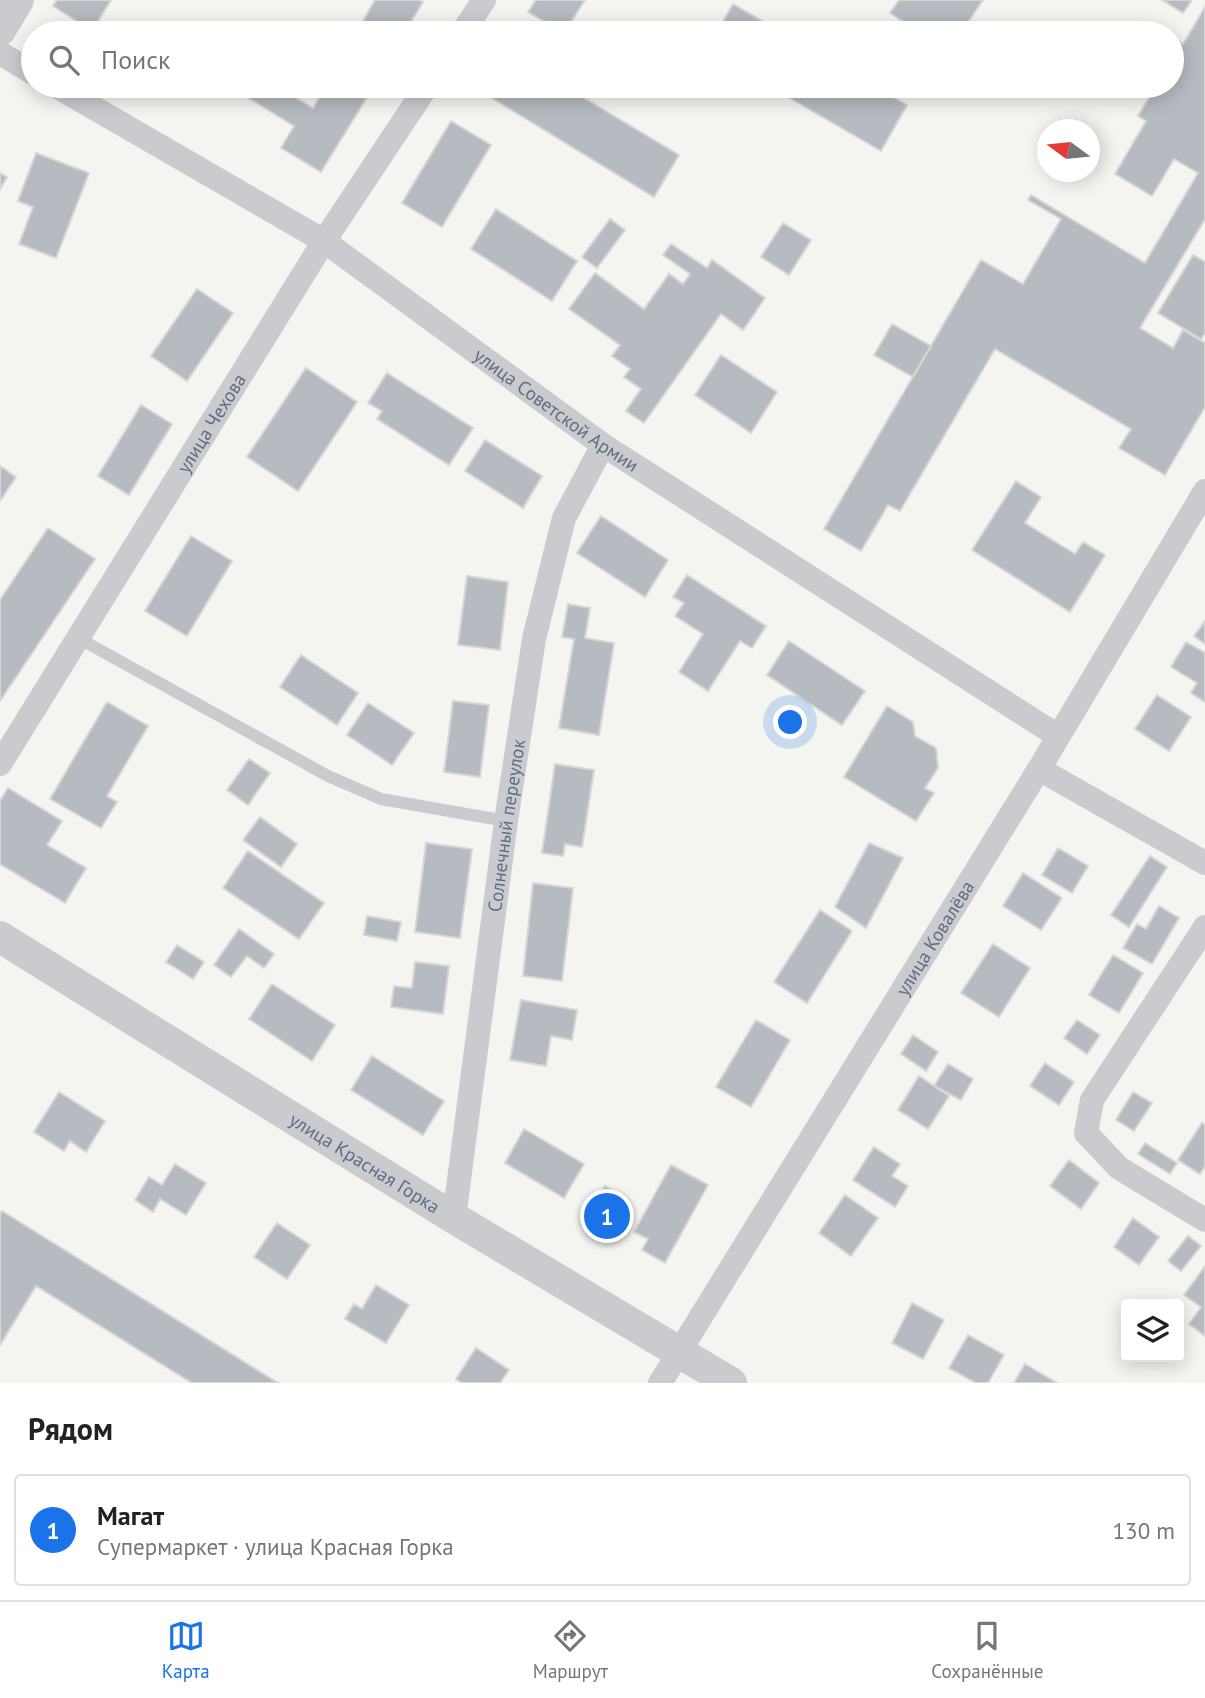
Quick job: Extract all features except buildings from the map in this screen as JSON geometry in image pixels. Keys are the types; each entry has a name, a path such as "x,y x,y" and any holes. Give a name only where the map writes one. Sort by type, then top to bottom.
{"street":[{"path":"0,30 19,0"},
{"path":"470,21 484,0"},
{"path":"0,53 21,66"},
{"name":"улица Советской Армии","path":"77,98 324,241 603,445 1058,736"},
{"name":"улица Чехова","path":"0,764 324,241 419,98"},
{"name":"Солнечный переулок","path":"454,1218 506,821 534,639 564,518 603,445"},
{"name":"улица Ковалёва","path":"660,1383 1039,769 1205,491"},
{"path":"1039,769 1205,863"},
{"path":"1205,927 1092,1100 1086,1133 1119,1168 1205,1220"},
{"name":"улица Красная Горка","path":"0,937 454,1218 732,1383"}],"lane":[{"path":"78,638 328,776 381,799 506,821"}],"place":[{"name":"Магат","path":"607,1216"}]}
